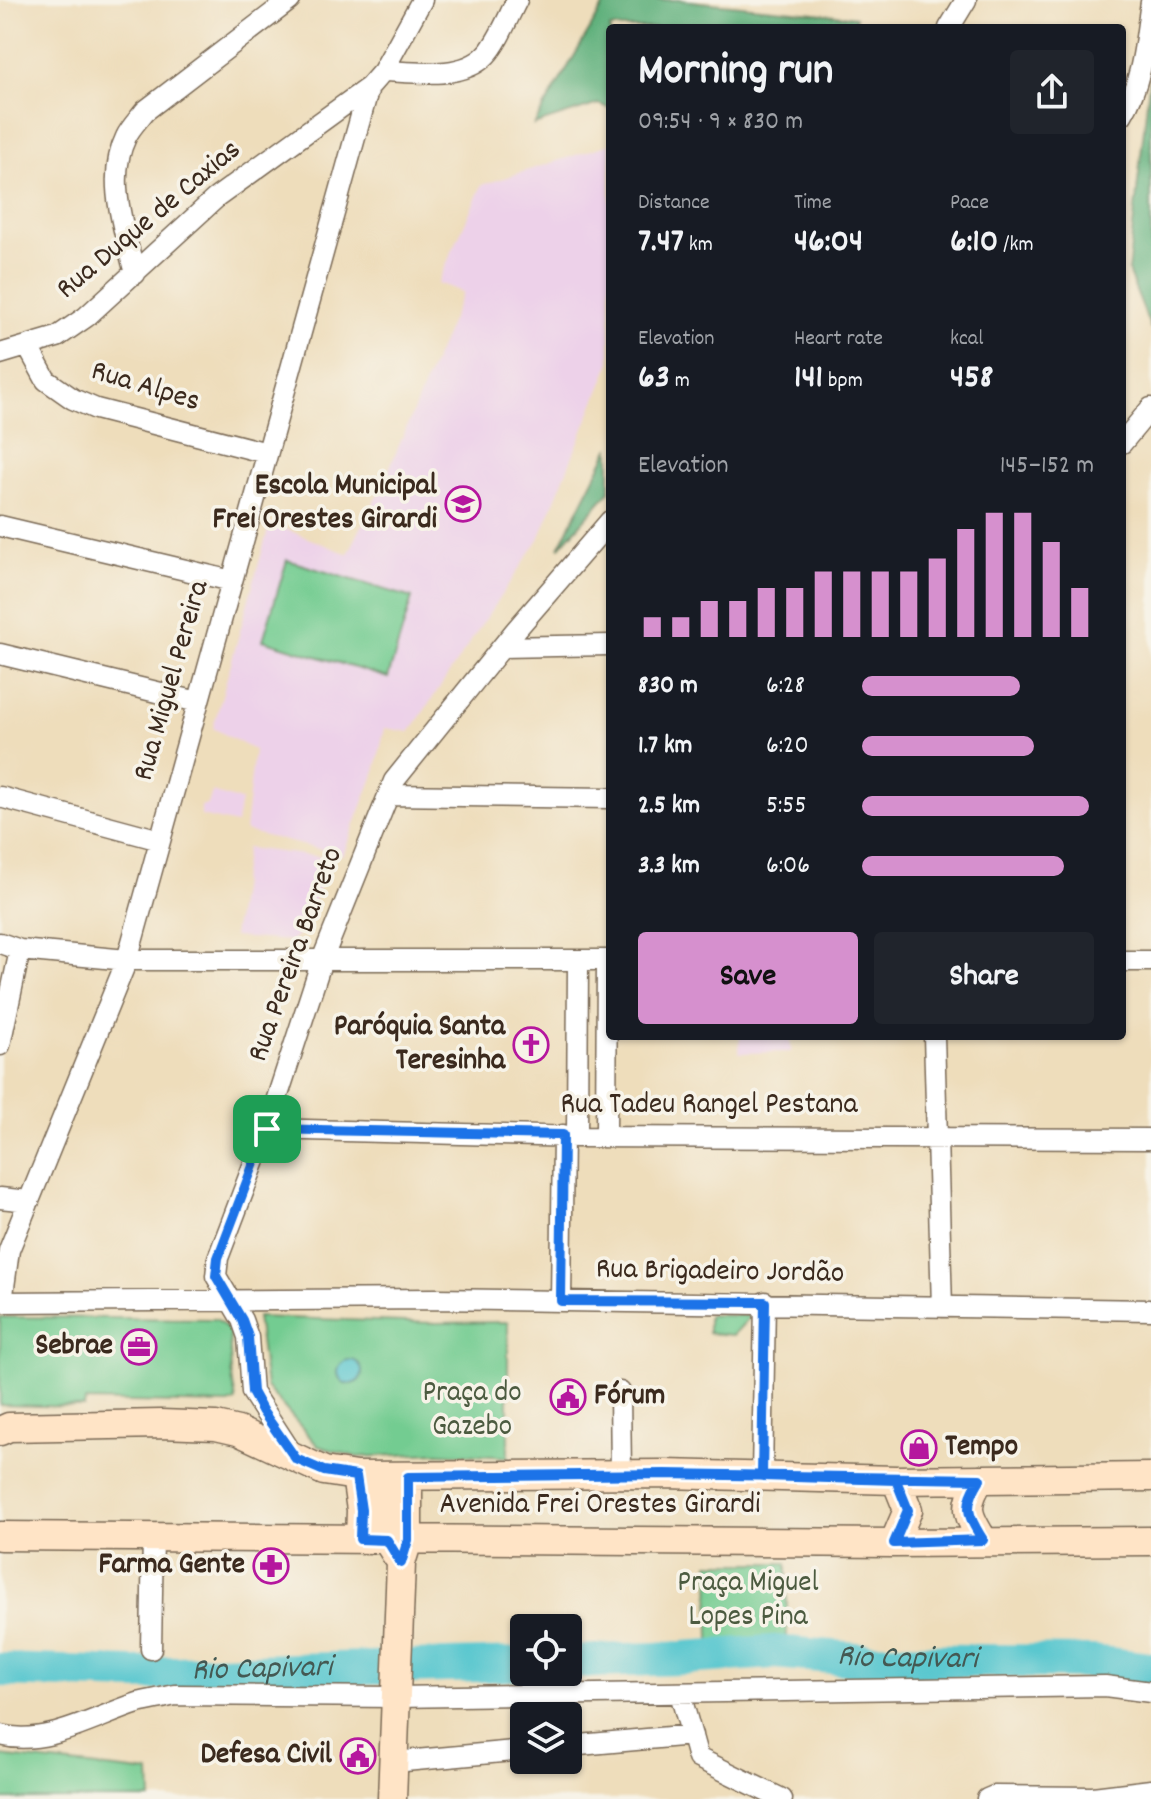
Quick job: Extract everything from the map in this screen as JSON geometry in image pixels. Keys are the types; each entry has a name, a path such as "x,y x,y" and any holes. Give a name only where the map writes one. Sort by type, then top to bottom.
{"main road":[{"path":"0,1431 25,1426 216,1426 238,1431 324,1471 356,1476 762,1476 896,1480 1151,1477"},
{"path":"356,1476 361,1510 389,1546"},
{"path":"392,1799 400,1650 389,1546 397,1477"},
{"path":"980,1479 971,1493 968,1510 983,1540"},
{"path":"894,1543 908,1510 896,1480"},
{"name":"Avenida Frei Orestes Girardi","path":"0,1536 153,1536 389,1546 1151,1541"}],"street":[{"path":"135,274 116,197 120,155 126,135 145,111 290,0"},
{"path":"422,0 383,71 439,73 465,67 486,55 517,0"},
{"path":"951,24 966,0"},
{"path":"1126,108 1141,70 1151,2"},
{"name":"Rua Miguel Pereira","path":"1,1302 9,1250 127,960 369,87 383,71"},
{"name":"Rua Duque de Caxias","path":"0,354 57,337 86,317 216,198 369,87"},
{"name":"Rua Alpes","path":"28,347 46,380 73,399 96,409 267,453"},
{"path":"1126,438 1151,408"},
{"path":"0,526 232,581"},
{"name":"Rua Pereira Barreto","path":"296,1459 252,1392 248,1337 216,1276 218,1258 267,1129 322,960 394,781 502,647 606,526"},
{"path":"502,647 606,645"},
{"path":"0,654 198,702"},
{"path":"389,795 606,798"},
{"path":"0,797 160,840"},
{"path":"0,1045 10,946 127,960 606,960"},
{"path":"1126,961 1151,961"},
{"path":"561,1301 578,962"},
{"path":"606,1137 607,1040"},
{"path":"934,1040 942,1307"},
{"name":"Rua Tadeu Rangel Pestana","path":"267,1129 606,1137 1151,1139"},
{"path":"0,1198 29,1201"},
{"name":"Rua Brigadeiro Jordão","path":"1,1302 765,1302 1151,1310"},
{"path":"762,1476 765,1302"},
{"path":"620,1392 621,1475"},
{"path":"151,1649 153,1536"},
{"path":"0,1735 12,1738 43,1737 140,1703 175,1695 398,1690 680,1693 1105,1686 1151,1692"},
{"path":"680,1693 698,1758 782,1799"},
{"path":"582,1745 692,1735"},
{"path":"394,1762 510,1751"},
{"path":"987,1799 994,1796 1093,1797 1151,1790"}],"shaded area":[{"name":"Escola Municipal Frei Orestes Girardi","path":"606,145 606,374 539,539 410,732 385,728 375,772 343,855 245,831 254,750 213,728 270,523 348,554 382,486 463,292 438,283 482,185"},
{"path":"212,792 241,801 236,824 201,816 201,806 208,804"},
{"path":"246,848 330,858 301,933 291,941 233,937"},
{"path":"740,1040 790,1040 791,1052 739,1053"}],"green space":[{"path":"607,0 680,0 856,17 855,24 606,24 606,107 598,104 534,125"},
{"path":"1151,66 1151,329 1128,271"},
{"path":"606,455 606,495 559,548"},
{"path":"287,560 412,598 388,678 263,640"},
{"path":"708,1315 751,1316 733,1335 708,1333"},
{"path":"0,1317 216,1319 229,1330 236,1401 229,1404 85,1401 84,1407 0,1405"},
{"name":"Praça do Gazebo","path":"257,1317 434,1323 508,1322 508,1457 437,1453 357,1457 318,1446 266,1387"},
{"name":"Praça Miguel Lopes Pina","path":"709,1563 787,1563 787,1640 710,1641"},
{"path":"0,1756 150,1773 151,1799 0,1799"}],"water":[{"path":"350,1360 361,1367 362,1372 355,1383 350,1384 339,1377 338,1372 345,1361"}],"waterway":[{"name":"Rio Capivari","path":"582,1662 774,1652 868,1660 1094,1662 1151,1669"},
{"name":"Rio Capivari","path":"0,1670 134,1674 510,1664"}],"place":[{"name":"Escola Municipal Frei Orestes Girardi","path":"463,504"},
{"name":"Paróquia Santa Teresinha","path":"531,1045"},
{"name":"Sebrae","path":"139,1347"},
{"name":"Fórum","path":"568,1397"},
{"name":"Tempo","path":"919,1448"},
{"name":"Farma Gente","path":"271,1566"},
{"name":"Defesa Civil","path":"358,1756"}],"route":[{"path":"267,1129 218,1258 216,1276 242,1320 248,1337 252,1392 263,1412 296,1459 324,1471 356,1476 361,1510 360,1539 387,1540 401,1563 408,1540 408,1477 665,1474 896,1480 980,1479 969,1498 968,1510 983,1540 894,1543 908,1510 896,1480 762,1476 765,1302 561,1301 563,1135 267,1129"}]}
